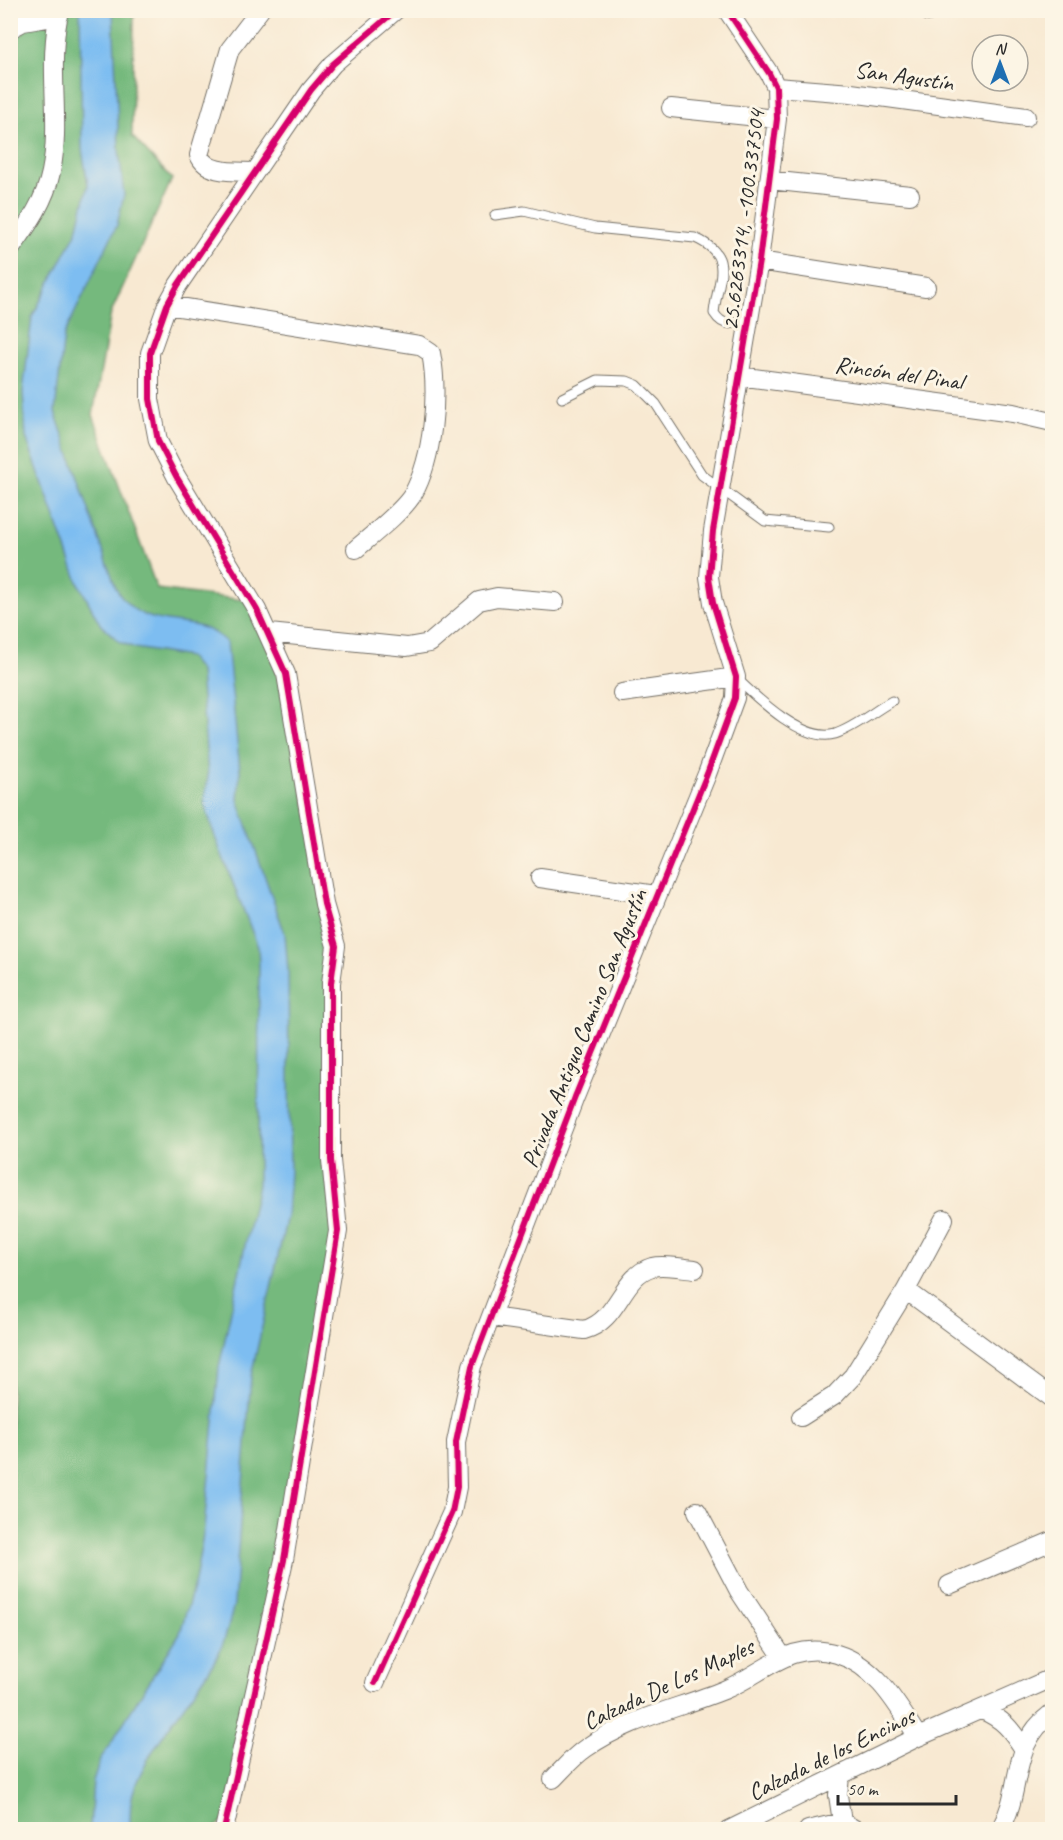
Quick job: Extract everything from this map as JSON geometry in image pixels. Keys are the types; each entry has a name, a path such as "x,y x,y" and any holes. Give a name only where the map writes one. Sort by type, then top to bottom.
{"street":[{"path":"255,172 210,169 202,164 199,155 230,49 260,10"},
{"path":"242,1830 225,1824 284,1560 338,1231 331,1148 332,983 336,946 324,904 286,674 269,633 176,476 158,441 150,399 150,353 167,305 311,90 333,63 396,10"},
{"name":"25.6263314, -100.337504","path":"727,10 776,87 777,119 759,261 739,376"},
{"path":"10,29 23,22 59,13 53,72 55,135 51,174 34,217 10,250"},
{"name":"San Agustín","path":"776,87 851,93 1026,117"},
{"path":"671,108 777,119"},
{"path":"769,180 910,195"},
{"path":"759,261 926,287"},
{"path":"167,305 419,345 431,353 432,430 425,465 412,496 356,549"},
{"name":"Rincón del Pinal","path":"739,376 1013,413 1053,422"},
{"name":"Privada Antiguo Camino San Agustín","path":"375,1683 452,1512 457,1487 456,1443 460,1413 472,1366 575,1097 707,774 735,698 736,677 713,603 709,578 720,487 739,376"},
{"path":"269,633 407,647 430,643 479,601 497,597 555,602"},
{"path":"622,693 736,677"},
{"path":"540,878 656,895"},
{"path":"801,1417 834,1396 854,1376 906,1290 944,1219"},
{"path":"491,1317 584,1330 595,1327 606,1320 643,1271 654,1266 695,1269"},
{"path":"906,1290 1053,1398"},
{"path":"697,1510 739,1591 782,1656"},
{"path":"949,1585 1053,1541"},
{"name":"Calzada De Los Maples","path":"553,1779 585,1749 616,1729 725,1689 764,1669 782,1656 808,1651 834,1653 857,1661 878,1680 918,1737"},
{"name":"Calzada de los Encinos","path":"729,1830 918,1737 1053,1678"},
{"path":"982,1710 1001,1718 1023,1748"},
{"path":"1000,1830 1010,1803 1023,1748 1041,1723 1053,1713"},
{"path":"808,1830 849,1826 838,1795 840,1777"}],"lane":[{"path":"495,215 524,211 595,228 695,238 709,244 719,255 722,274 714,313 718,320 727,325 749,318"},
{"path":"562,398 598,380 627,381 637,384 656,404 702,475 765,521 830,527"},
{"path":"736,677 760,701 806,732 821,736 836,734 892,701"}],"green space":[{"path":"11,11 136,11 134,17 132,136 172,179 111,313 93,415 157,589 252,601 269,633 336,946 338,1231 226,1819 212,1830 11,1830"}],"water":[{"path":"80,11 113,11 119,150 124,195 117,225 64,335 55,412 116,588 128,604 141,613 155,619 185,623 214,632 227,643 240,771 238,800 285,934 288,970 290,1172 287,1216 251,1376 234,1604 226,1635 217,1657 143,1768 131,1802 130,1830 90,1829 93,1781 100,1760 180,1633 195,1581 204,1529 219,1367 258,1185 259,964 258,947 215,837 204,802 208,776 200,671 189,657 135,648 120,642 100,624 78,582 26,437 23,392 32,317 77,231 88,185 82,149"}],"cycle path":[{"path":"224,1830 284,1560 338,1231 331,1160 331,983 336,946 324,904 286,674 257,610 176,476 158,441 150,399 150,353 167,305 178,285 311,90 333,64 396,10"},
{"path":"375,1683 452,1512 457,1487 456,1442 472,1366 575,1097 707,774 735,698 736,677 713,603 709,577 713,531 759,261 777,119 776,87 727,10"}]}
